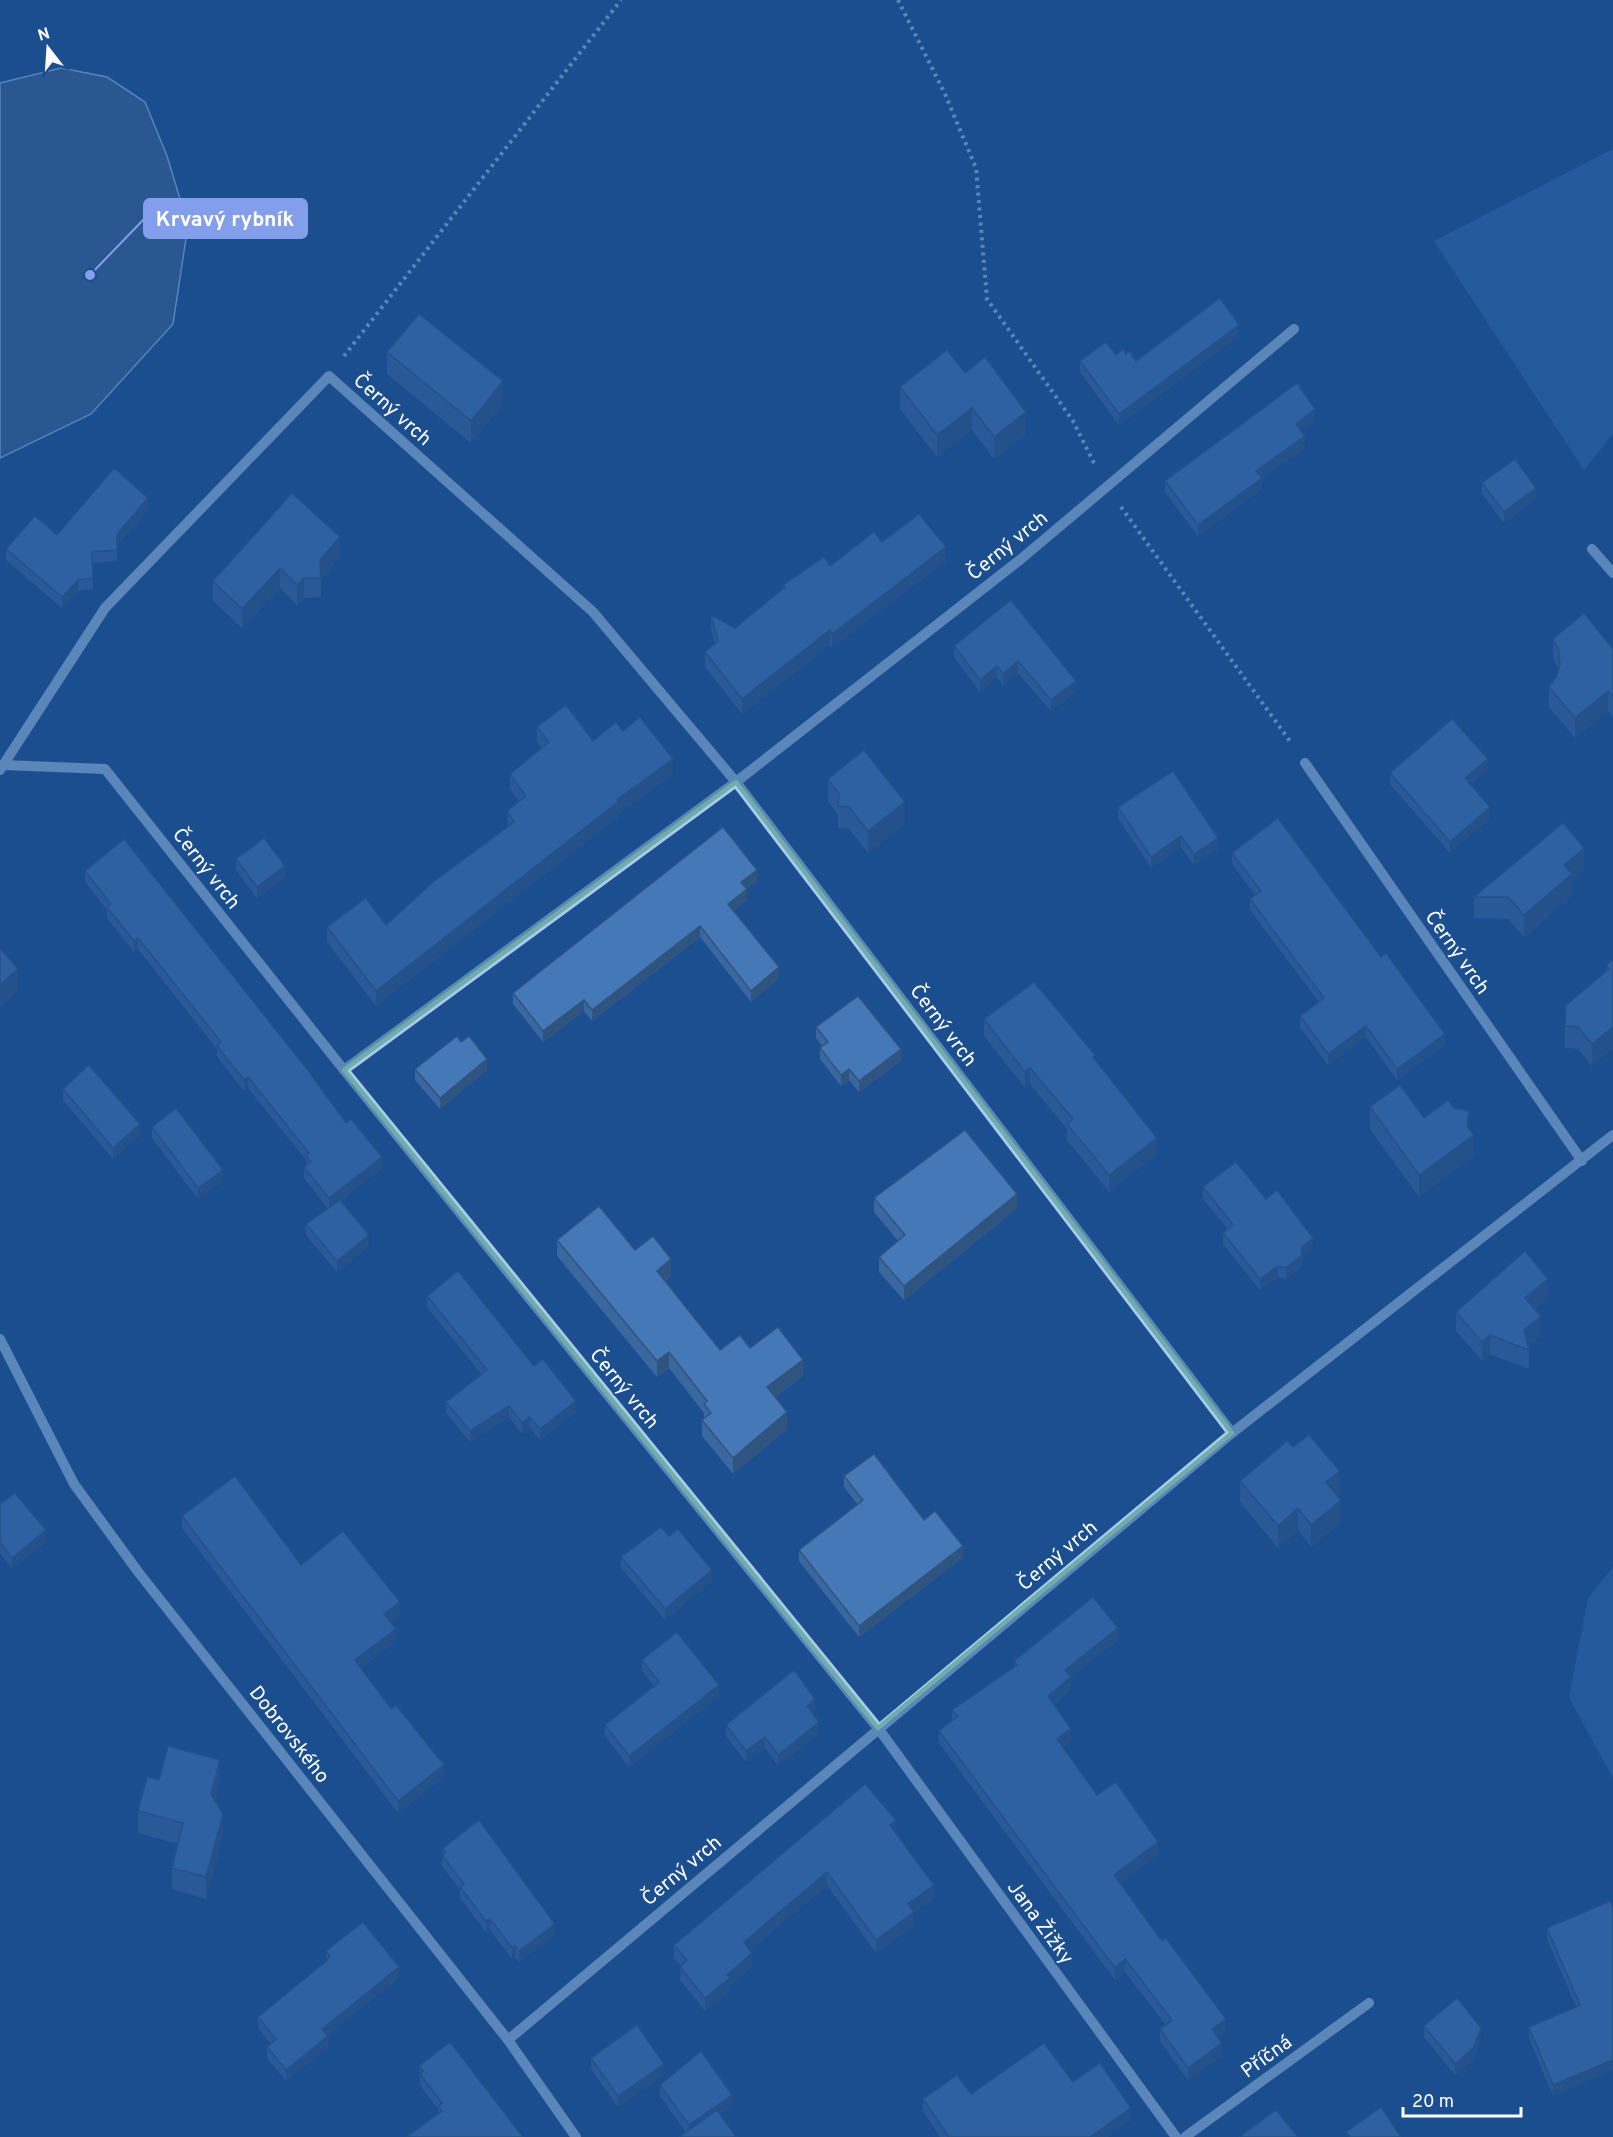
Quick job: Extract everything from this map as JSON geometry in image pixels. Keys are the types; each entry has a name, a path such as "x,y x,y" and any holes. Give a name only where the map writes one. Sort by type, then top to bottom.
{"street":[{"name":"Černý vrch","path":"344,1070 736,782 1021,559 1294,328"},
{"name":"Černý vrch","path":"1,767 105,608 329,376 593,612 736,782 1232,1433"},
{"path":"1593,549 1613,573"},
{"name":"Černý vrch","path":"1305,763 1582,1161"},
{"name":"Černý vrch","path":"1,767 105,769 344,1070 878,1728"},
{"name":"Černý vrch","path":"508,2040 1232,1433 1613,1135"},
{"name":"Dobrovského","path":"0,1338 74,1484 139,1573 508,2040 576,2137"},
{"name":"Jana Žižky","path":"878,1728 1176,2137"},
{"name":"Příčná","path":"1185,2137 1369,2003"}],"path":[{"path":"329,376 621,0"},
{"path":"898,0 945,94 976,168 987,299 1073,421 1106,488 1305,763"}],"highlighted area":[{"path":"736,782 1232,1433 878,1728 344,1070"}],"shaded area":[{"path":"61,68 107,77 145,102 167,156 188,225 173,324 91,414 0,458 0,83"},
{"path":"1613,149 1613,434 1584,470 1434,241"},
{"path":"1613,1567 1613,1778 1569,1698 1588,1598"}],"building":[{"path":"1220,298 1239,325 1119,414 1080,361 1106,342 1116,355 1123,349 1126,354 1129,351 1136,361"},
{"path":"419,314 503,381 471,421 387,352"},
{"path":"947,350 965,373 985,357 1026,412 994,437 972,408 937,435 900,387"},
{"path":"1297,383 1315,409 1296,424 1305,436 1256,471 1262,478 1198,525 1165,481"},
{"path":"1515,459 1536,488 1504,512 1482,483"},
{"path":"114,468 148,498 117,534 117,550 92,552 93,578 78,580 62,597 6,549 35,516 57,535"},
{"path":"292,493 340,537 320,560 321,578 304,578 297,585 280,568 242,609 213,581"},
{"path":"919,514 946,547 832,634 830,630 742,699 705,652 718,641 711,615 735,628 785,587 783,585 824,557 830,566 874,532 882,542"},
{"path":"1011,600 1076,681 1051,700 1018,661 1003,674 997,666 980,680 954,646"},
{"path":"1584,613 1613,649 1613,697 1608,691 1575,718 1549,687 1556,677 1560,664 1559,650 1553,639"},
{"path":"566,705 593,741 616,722 623,731 640,717 673,759 617,800 618,802 376,991 327,927 366,898 386,925 433,882 514,822 507,811 526,796 510,774 549,742 537,727"},
{"path":"1452,719 1488,759 1465,778 1490,807 1450,842 1390,773"},
{"path":"864,750 905,802 868,831 849,807 838,806 839,794 828,779"},
{"path":"1173,771 1218,838 1194,854 1181,836 1151,857 1118,807"},
{"path":"1278,818 1381,957 1386,953 1445,1034 1397,1069 1366,1026 1328,1054 1300,1016 1324,998 1250,899 1261,891 1232,853"},
{"path":"1563,823 1584,848 1564,865 1572,874 1524,915 1508,897 1474,897"},
{"path":"723,827 757,870 741,882 747,889 728,904 779,967 751,991 700,926 592,1010 584,1000 543,1031 513,993"},
{"path":"264,838 285,866 257,887 236,859"},
{"path":"124,839 307,1069 346,1123 351,1119 382,1157 329,1198 304,1167 311,1162 306,1155 309,1153 248,1077 244,1080 217,1046 221,1042 138,938 134,941 107,907 111,904 85,871"},
{"path":"0,948 18,969 0,985"},
{"path":"1613,959 1613,1027 1592,1044 1578,1027 1565,1026 1566,1005 1609,969 1606,965"},
{"path":"1034,982 1095,1055 1093,1057 1157,1138 1109,1175 1067,1124 1073,1119 1030,1068 1025,1072 984,1019"},
{"path":"858,996 901,1049 859,1081 849,1069 841,1075 820,1048 828,1042 816,1027"},
{"path":"457,1036 461,1042 469,1036 487,1059 440,1098 415,1069"},
{"path":"89,1065 140,1124 113,1148 63,1089"},
{"path":"1400,1085 1424,1118 1448,1100 1454,1108 1469,1111 1467,1126 1474,1135 1419,1175 1370,1107"},
{"path":"176,1108 223,1170 198,1188 152,1127"},
{"path":"965,1130 1017,1194 904,1286 879,1257 905,1235 874,1198"},
{"path":"1236,1162 1266,1199 1277,1190 1313,1238 1302,1247 1302,1255 1286,1268 1278,1266 1260,1279 1223,1233 1233,1225 1203,1187"},
{"path":"340,1200 369,1235 337,1261 306,1224"},
{"path":"599,1206 635,1250 653,1236 671,1259 657,1271 720,1350 740,1335 750,1348 778,1327 803,1360 767,1387 787,1412 733,1458 702,1420 711,1413 704,1404 707,1401 669,1352 657,1361 557,1240"},
{"path":"1525,1251 1548,1279 1525,1298 1541,1316 1524,1330 1529,1350 1490,1335 1482,1342 1456,1312"},
{"path":"458,1271 534,1366 543,1359 576,1401 540,1429 530,1417 522,1423 509,1406 470,1431 446,1402 487,1370 427,1296"},
{"path":"1309,1435 1340,1471 1326,1482 1341,1500 1311,1525 1298,1508 1278,1526 1240,1481 1287,1441 1293,1447"},
{"path":"874,1454 924,1520 935,1511 963,1546 859,1626 799,1550 863,1500 844,1476"},
{"path":"235,1476 301,1565 343,1531 400,1602 384,1614 396,1629 355,1660 391,1709 396,1705 444,1765 398,1801 182,1516"},
{"path":"15,1493 46,1530 12,1558 0,1542 0,1504"},
{"path":"661,1527 669,1536 678,1529 712,1570 665,1609 621,1557"},
{"path":"1093,1597 1118,1628 1065,1670 1071,1677 1048,1696 1071,1729 1057,1739 1097,1795 1116,1782 1158,1842 1114,1875 1162,1941 1166,1938 1226,2019 1212,2029 1222,2043 1188,2068 1160,2029 1172,2020 1125,1959 1115,1968 939,1731 958,1716 952,1710 1017,1665 1014,1661"},
{"path":"677,1632 719,1685 629,1756 605,1725 659,1682 642,1660"},
{"path":"794,1670 815,1699 807,1706 819,1722 778,1755 765,1737 746,1751 726,1725"},
{"path":"168,1746 220,1760 211,1794 223,1814 206,1877 172,1868 183,1823 138,1811 147,1777 159,1780"},
{"path":"865,1784 896,1820 890,1825 934,1885 908,1904 914,1912 876,1940 827,1872 744,1942 752,1953 727,1975 730,1978 705,1998 680,1967 687,1960 674,1945"},
{"path":"479,1820 555,1924 519,1951 515,1946 512,1948 490,1919 486,1921 460,1887 464,1884 442,1855 446,1852 443,1848"},
{"path":"1610,1901 1613,1908 1613,2060 1553,2085 1529,2027 1580,2005 1547,1928"},
{"path":"363,1922 399,1967 322,2029 328,2036 286,2070 267,2047 276,2039 258,2017 325,1962 330,1956 326,1951"},
{"path":"1457,1998 1481,2028 1474,2047 1455,2064 1424,2026"},
{"path":"637,2025 664,2064 618,2096 591,2058"},
{"path":"450,2042 523,2137 406,2137 442,2111 438,2106 442,2103 420,2074 423,2071 419,2066"},
{"path":"1044,2043 1073,2082 1100,2063 1131,2108 1090,2137 949,2137 923,2099 957,2075 971,2094"},
{"path":"701,2051 732,2095 689,2125 660,2085"},
{"path":"1381,2107 1401,2137 1350,2137 1346,2132"},
{"path":"717,2110 736,2137 679,2137"},
{"path":"1276,2110 1298,2137 1239,2137"}],"place":[{"name":"Krvavý rybník","path":"90,275"}]}
